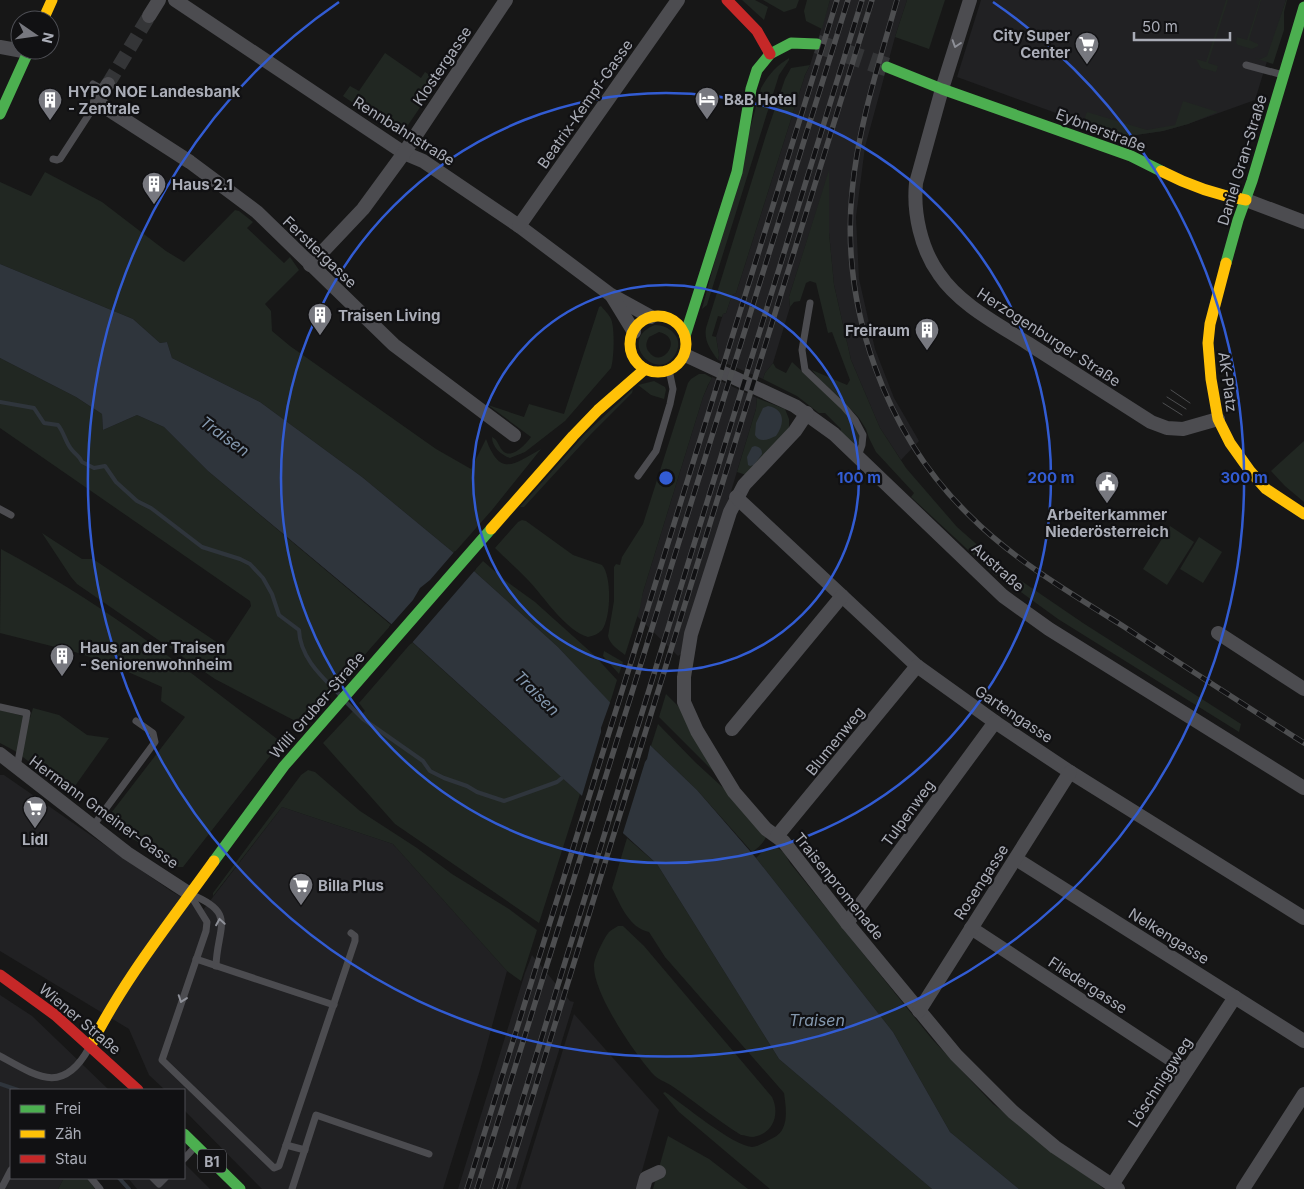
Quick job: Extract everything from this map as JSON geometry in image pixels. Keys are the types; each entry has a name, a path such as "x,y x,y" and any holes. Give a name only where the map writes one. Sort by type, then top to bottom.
{"street":[{"path":"149,16 159,0"},
{"name":"Rennbahnstraße","path":"175,0 404,153 423,161 519,226 611,295 651,317"},
{"name":"Klostergasse","path":"310,265 364,210 506,0"},
{"name":"Beatrix-Kempf-Gasse","path":"519,226 678,0"},
{"path":"727,0 750,20 765,41 770,54"},
{"name":"Herzogenburger Straße","path":"970,0 942,89 916,183 914,199 927,253 939,275 971,307 1151,422 1167,428 1183,429 1218,420"},
{"name":"Daniel Gran-Straße","path":"1210,324 1238,220 1246,200 1304,7"},
{"path":"685,336 698,290 737,172 751,89 758,70 770,54 792,43 817,44"},
{"path":"0,114 24,60"},
{"name":"Eybnerstraße","path":"887,67 942,89 1131,156 1182,182 1226,197 1246,200 1304,222"},
{"name":"Ferstlergasse","path":"100,90 190,162 257,212 394,345 514,434"},
{"path":"676,312 687,344 685,355 680,363 670,370 654,372 645,369 633,358 630,341 641,321 676,312 698,290"},
{"name":"Rennbahnstraße","path":"611,295 634,332"},
{"name":"AK-Platz","path":"1210,324 1208,342 1218,420 1239,456 1266,489 1304,514"},
{"name":"Austraße","path":"685,355 807,413 858,456 1003,596 1049,629 1304,788"},
{"name":"Willi Gruber-Straße","path":"598,410 633,358"},
{"name":"Willi Gruber-Straße","path":"91,1045 104,1019 190,894 306,739 598,410 645,369"},
{"name":"Traisenpromenade","path":"807,413 795,431 744,484 736,497 691,634 684,677 684,702 696,731 734,792 766,830 784,842 847,923 956,1055 1013,1112 1055,1146 1115,1187"},
{"name":"Gartengasse","path":"736,497 917,666 995,722 1070,772 1304,918"},
{"path":"732,729 842,596"},
{"path":"1218,633 1304,689"},
{"name":"Blumenweg","path":"777,836 917,666"},
{"name":"Tulpenweg","path":"847,923 995,722"},
{"name":"Hermann Gmeiner-Gasse","path":"0,754 127,852 190,894"},
{"name":"Rosengasse","path":"919,1011 1070,772"},
{"name":"Nelkengasse","path":"1016,859 1304,1042"},
{"name":"Fliedergasse","path":"971,928 1187,1070"},
{"name":"Wiener Straße","path":"0,975 32,996 69,1025 137,1089"},
{"name":"Löschniggweg","path":"1115,1187 1187,1070 1235,997"},
{"path":"1243,1189 1303,1099"},
{"name":"B1","path":"185,1135 240,1189"},
{"path":"643,1189 646,1178 660,1172"}],"lane":[{"path":"1246,65 1283,76"},
{"path":"54,159 60,159 100,90"},
{"path":"810,303 802,350 805,370 855,420 863,435 858,456"},
{"path":"638,476 656,450 668,413 674,389 670,370"},
{"path":"0,509 11,515"},
{"path":"0,707 27,713 17,768"},
{"path":"93,826 155,742 154,733 136,721"},
{"path":"190,894 207,922 206,931 162,1060 276,1168 279,1166 355,941 355,936 352,932"},
{"path":"190,894 216,908 220,915 222,931 216,952 216,966"},
{"path":"196,959 334,1005"},
{"path":"0,1056 33,1075 48,1078 68,1074 82,1062 91,1045"},
{"path":"292,1189 316,1115 429,1154"},
{"path":"286,1145 305,1150"},
{"path":"185,1158 196,1146"},
{"path":"1,1189 10,1172"},
{"path":"92,1179 100,1189"},
{"path":"154,1179 159,1184 165,1179"}],"shaded area":[{"path":"742,0 755,0 768,7 764,20"},
{"path":"763,0 799,0 796,8 784,12"},
{"path":"807,0 830,0 822,29 806,21 804,11"},
{"path":"830,0 907,0 865,147 856,217 859,279 875,349 894,398 919,441 901,460 880,428 851,360 834,285 829,233 829,172 789,297 790,307 773,363 763,379 718,360 716,337 723,314 726,313 732,295 736,293"},
{"path":"907,0 945,0 929,49 895,37"},
{"path":"981,0 1286,0 1255,100 1163,131 1122,137 957,77"},
{"path":"1226,0 1228,0 1208,63 1218,66 1216,72 1201,68 1196,59 1206,62"},
{"path":"1260,0 1249,40 1258,44 1258,46 1252,49 1238,45 1236,43 1237,37 1247,40"},
{"path":"1286,0 1284,30 1273,64 1255,58 1261,59 1267,56"},
{"path":"385,53 421,78 425,72 438,81 406,128 394,131 343,96 350,86 359,91"},
{"path":"789,58 779,75 707,305 702,309 761,88 773,71"},
{"path":"810,65 805,75 736,293 732,295 726,313 722,317 718,316 712,336 716,337 718,360 707,341 706,328 766,135 785,79 791,68"},
{"path":"1183,101 1218,112 1188,124 1163,131 1122,137 1083,123 1087,112 1147,130 1175,125"},
{"path":"829,170 829,233 834,285 851,360 880,428 906,468 957,527 1007,571 1083,623 1241,724 1239,732 1058,619 995,575 911,497 914,493 876,452 859,418 812,370 847,385 850,380 832,332 828,333 816,283 810,281 806,283 800,301 794,302 790,307 789,297"},
{"path":"45,172 102,202 166,251 184,262 235,210 239,211 253,222 247,228 284,263 290,257 299,270 265,304 271,311 272,331 290,346 436,449 471,469 486,439 491,451 502,463 515,463 541,449 492,510 454,553 362,477 260,402 172,358 167,342 160,343 133,319 0,264 0,182 31,196"},
{"path":"601,306 609,315 613,329 614,343 611,368 565,421 525,452 510,458 503,455 495,447 492,437 497,441 502,450 510,454 526,444 531,437 488,405 524,417 529,404 564,414 599,307"},
{"path":"655,325 666,327 674,333 677,338 678,347 669,362 660,365 651,363 644,357 640,349 639,340 644,332","holes":["659,332 667,335 671,346 669,351 665,355 654,357 647,348 649,337"]},
{"path":"0,358 76,397 102,414 103,430 137,415 164,427 208,471 391,625 303,725 215,679 77,584 71,577 42,533 82,559 93,559 224,647 251,606 250,601 0,428"},
{"path":"792,362 848,414 861,436 859,443 854,446 840,433 841,429 825,413 819,413 797,396 763,379 773,363 776,368 786,373"},
{"path":"699,374 705,374 712,378 703,397 625,655 613,645 608,636 614,601 614,567 616,564 620,565 622,557 643,524 688,383"},
{"path":"712,377 757,398 756,409 682,653 678,656 637,616 703,397"},
{"path":"654,381 665,387 664,399 651,395 638,385"},
{"path":"633,389 632,393 591,434 524,507 520,507 585,434"},
{"path":"757,398 785,409 789,419 789,428 746,475 737,472 756,409"},
{"path":"1304,441 1304,502 1271,471"},
{"path":"522,520 573,555 602,565 609,587 609,607 605,624 599,633 588,637 572,628 556,613 525,577 495,548"},
{"path":"1170,526 1194,542 1167,585 1143,569"},
{"path":"1199,537 1222,552 1203,583 1180,569"},
{"path":"1,549 74,592 145,639 281,742 183,867 177,867 105,821 185,717 161,701 162,687 108,663 75,652 0,633"},
{"path":"483,561 535,602 594,655 617,680 610,703 558,647 474,571"},
{"path":"412,642 580,794 539,923 395,824 323,743 354,710 360,716 365,711 359,703"},
{"path":"604,651 623,662 619,674 603,656"},
{"path":"666,694 683,711 717,775 659,717"},
{"path":"33,708 59,715 87,735 109,738 70,793 15,751 0,743 0,710 30,718"},
{"path":"658,724 731,795 766,837 756,849 752,852 697,790 651,746"},
{"path":"308,770 315,772 360,811 417,848 452,874 509,909 537,930 521,981 507,971 393,844 282,807 213,896 213,893 301,775"},
{"path":"0,775 4,775 171,891 203,910 282,807 393,844 507,971 480,1070 443,1189 262,1189 185,1111 185,1089 164,1089 149,1075 129,1029 0,951"},
{"path":"627,838 657,864 779,1059 932,1189 770,1189 679,1112 663,1093 665,1092 733,1140 752,1147 762,1144 778,1134 782,1130 786,1118 784,1093 665,957 649,932 636,926 622,908 612,888"},
{"path":"772,847 783,852 932,1039 993,1104 1104,1189 1019,1189 950,1132 893,1032 756,858 763,851"},
{"path":"618,926 623,926 644,946 772,1097 775,1116 766,1132 753,1137 741,1135 655,1076 636,1052 616,1023 608,1007 596,978 594,967 597,954 604,939 609,932"},
{"path":"532,955 570,1001 574,1002 516,1189 458,1189 525,973"},
{"path":"0,995 32,1016 108,1089 10,1089 10,1179 63,1179 58,1189 0,1189"},
{"path":"574,1014 659,1110 637,1189 520,1189"},
{"path":"668,1136 709,1159 748,1189 653,1189"},
{"path":"185,1164 210,1189 137,1189 129,1179 185,1179"},
{"path":"63,1179 88,1179 95,1189 58,1189"}],"water":[{"name":"Traisen","path":"0,264 133,319 160,343 167,342 172,358 260,402 362,477 454,553 558,647 651,746 697,790 756,858 893,1032 950,1132 1019,1189 932,1189 779,1059 657,864 408,638 208,471 164,427 137,415 103,430 102,414 76,397 0,358"},
{"path":"768,406 778,410 782,422 776,436 762,440 755,435 756,423 763,408"},
{"path":"752,447 760,448 762,454 754,465 750,466 748,465 747,457"}],"pier":[{"path":"455,551 476,569 411,644 389,627 413,600 420,588 430,580"},
{"path":"611,700 651,742 622,836 581,799"}],"waterway":[{"path":"0,402 34,408 44,423 58,425 70,447 82,462 94,468 105,466 116,482 137,501 151,508 202,547 250,564 263,578 272,594 279,615 299,630 300,640 307,657 339,694"},
{"path":"347,703 363,719 423,761 430,771 477,792 504,801 557,782 562,778"},
{"path":"0,1084 15,1089"},
{"path":"120,1179 129,1189"}],"tunnel":[{"path":"108,84 149,16"},
{"path":"817,44 887,67"}],"tram line":[{"path":"1171,390 1190,403"},
{"path":"1167,397 1186,409"},
{"path":"1163,403 1182,415"}],"railway":[{"path":"467,1189 837,0"},
{"path":"477,1189 848,0"},
{"path":"495,1189 862,0"},
{"path":"504,1189 872,0"},
{"path":"897,0 870,95 859,143 852,192 850,236 854,280 862,324 875,367 892,408 914,447 940,483 970,516 1006,548 1065,589 1304,743"}],"traffic: fast":[{"path":"1226,263 1304,7"},
{"path":"685,336 737,172 751,89 757,70 770,54 791,43 817,44"},
{"path":"0,114 24,60"},
{"path":"887,67 942,89 1131,156 1161,171"},
{"path":"214,861 284,766 491,529"},
{"path":"185,1135 240,1189"}],"traffic: slow":[{"path":"48,10 52,0"},
{"path":"1161,171 1202,189 1246,200"},
{"path":"1226,263 1210,324 1208,343 1211,379 1218,419 1230,443 1250,471 1266,489 1304,514"},
{"path":"658,316 669,318 678,324 684,333 686,344 684,355 678,364 669,370 658,372 647,370 638,364 632,355 630,344 632,333 638,324 647,318 658,316"},
{"path":"491,529 598,410 645,369"},
{"path":"91,1045 133,974 214,861"}],"traffic: jam":[{"path":"727,0 757,31 770,54"},
{"path":"0,975 55,1015 137,1089"}],"place":[{"name":"City Super Center","path":"1087,65"},
{"name":"B&B Hotel","path":"707,120"},
{"name":"HYPO NOE Landesbank - Zentrale","path":"50,121"},
{"name":"Haus 2.1","path":"154,205"},
{"name":"Traisen Living","path":"320,336"},
{"name":"Freiraum","path":"927,351"},
{"name":"Arbeiterkammer Niederösterreich","path":"1107,504"},
{"name":"Haus an der Traisen - Seniorenwohnheim","path":"62,677"},
{"name":"Lidl","path":"35,829"},
{"name":"Billa Plus","path":"301,906"}]}
